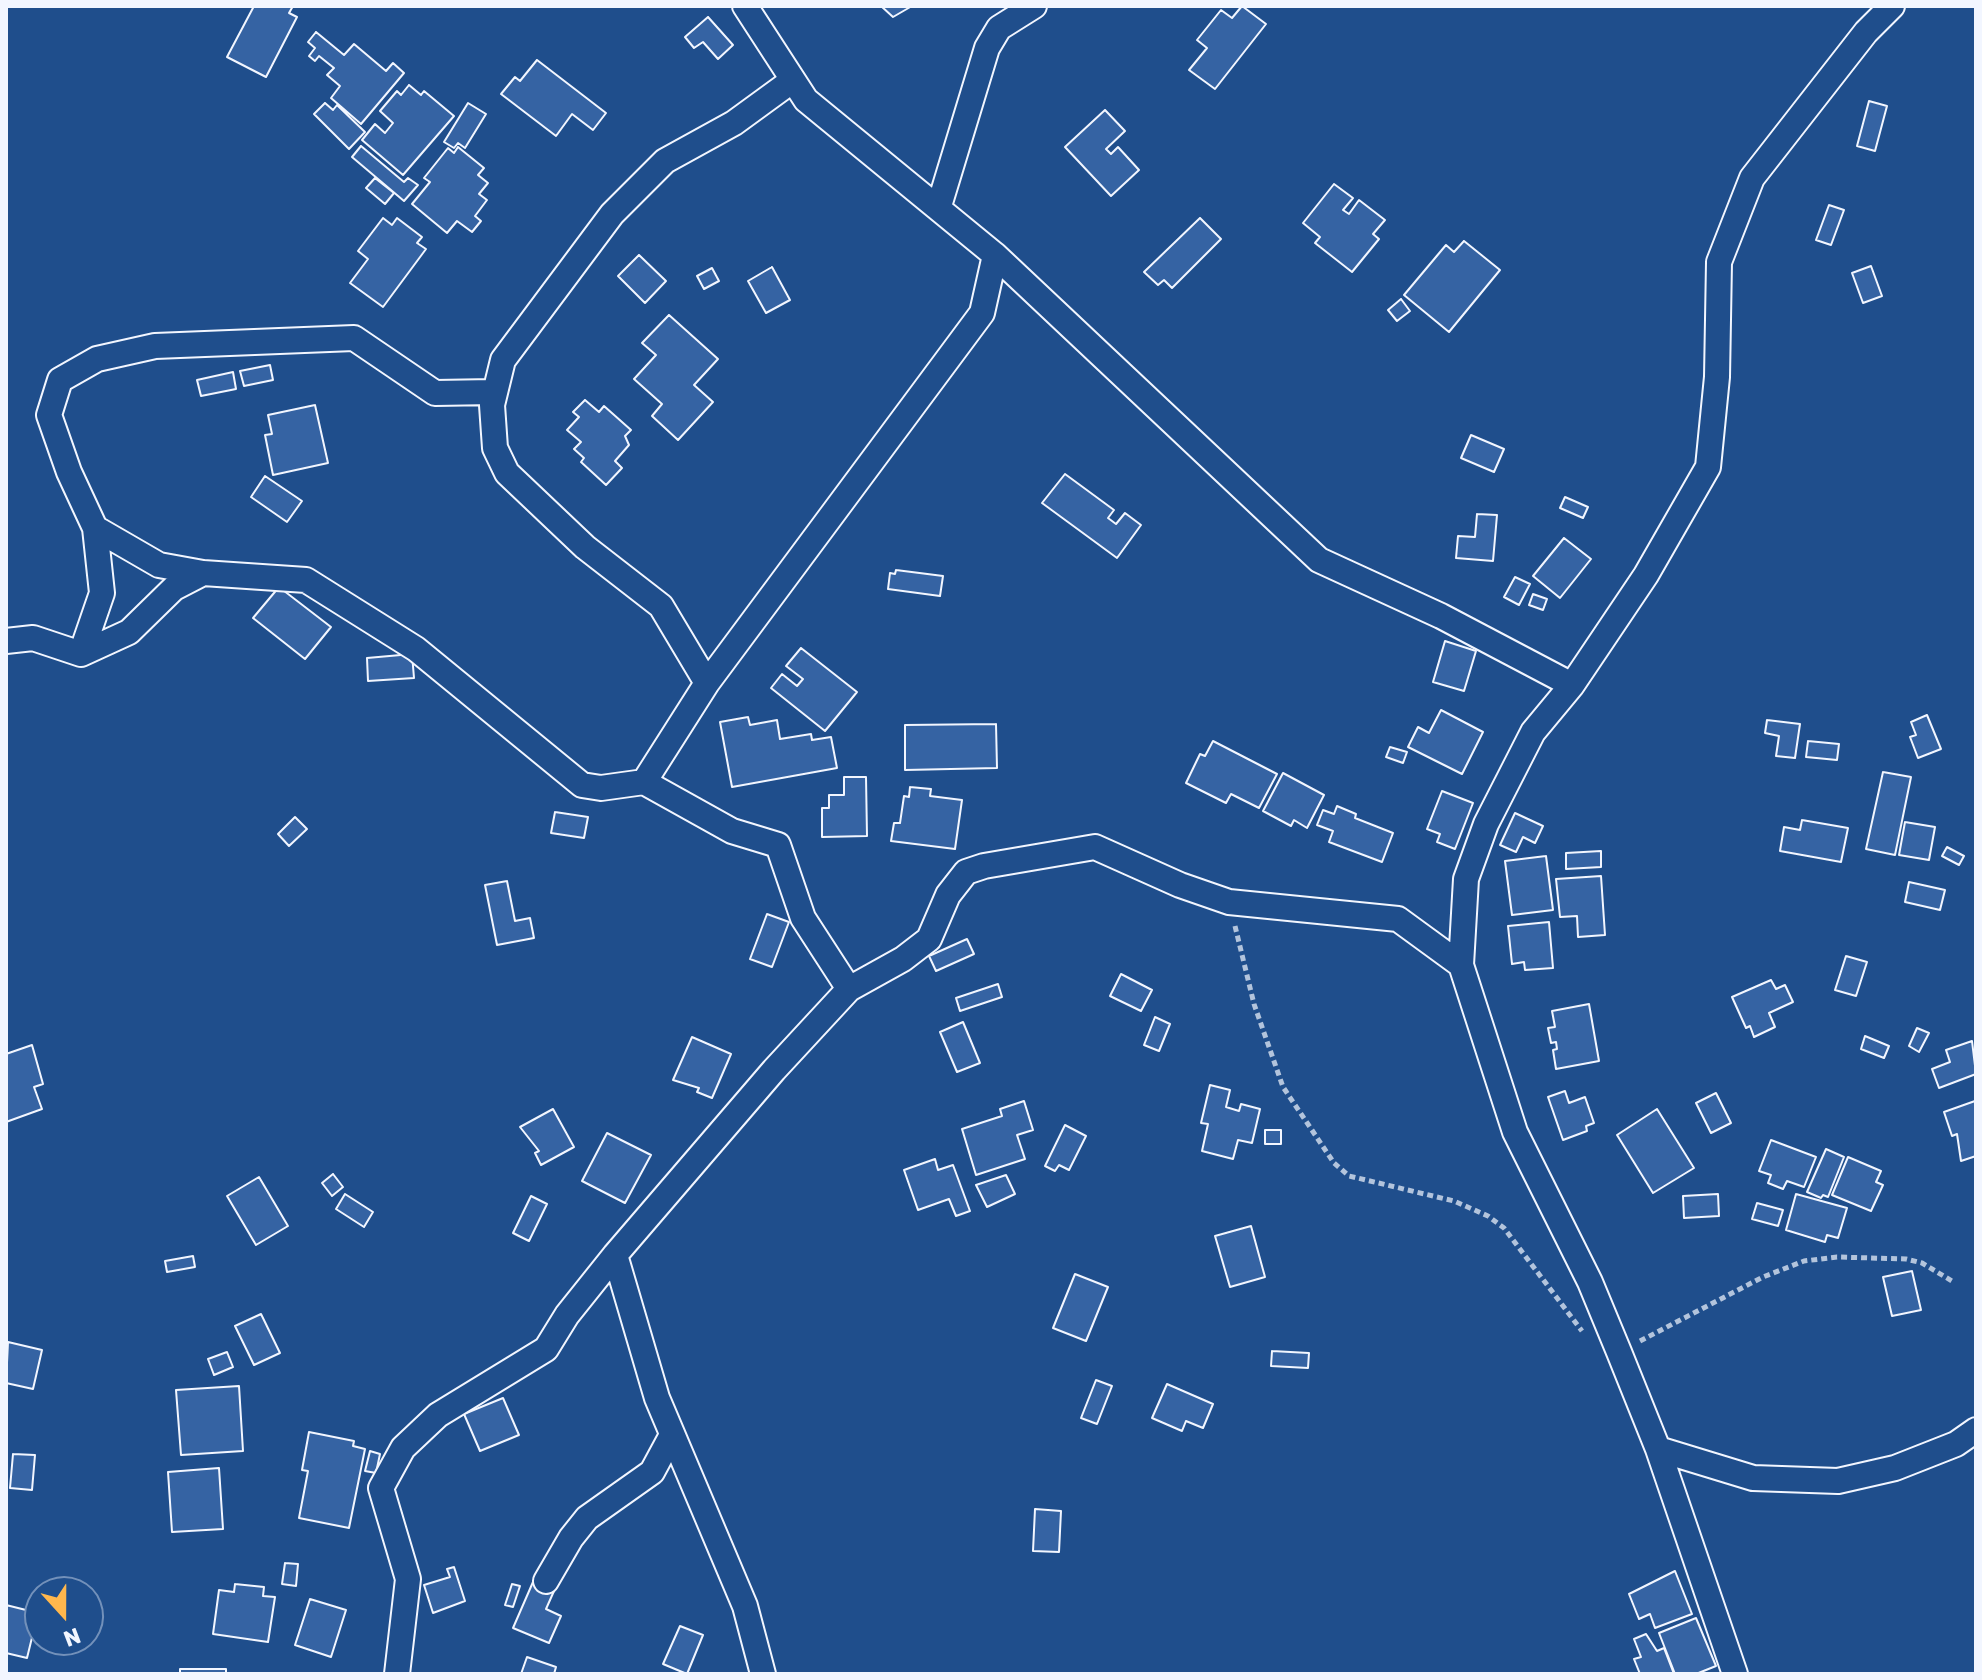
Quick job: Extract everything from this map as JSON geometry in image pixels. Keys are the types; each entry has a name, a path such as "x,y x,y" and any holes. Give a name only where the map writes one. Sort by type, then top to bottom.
{"street":[{"path":"745,6 806,100 995,255 1319,560 1441,616 1572,685"},
{"path":"939,206 987,48 999,28 1034,6"},
{"path":"1735,1674 1658,1449 1619,1352 1590,1282 1515,1132 1461,965 1466,879 1486,824 1533,732 1572,685 1646,575 1708,467 1717,377 1719,262 1752,178 1866,32 1892,6"},
{"path":"707,683 661,606 585,547 507,473 495,448 493,392 503,360 612,214 665,161 734,123 793,80"},
{"path":"644,782 707,683 982,313 995,255"},
{"path":"81,654 102,593 95,528 69,472 49,415 60,380 97,359 155,346 354,338 435,393 493,392"},
{"path":"95,528 159,565 203,573 306,580 416,649 582,785 601,788 644,782 732,831 778,845 803,918 849,989"},
{"path":"6,641 33,638 81,654 129,632 174,588 203,573"},
{"path":"397,1674 408,1579 381,1488 396,1458 418,1431 438,1415 546,1349 567,1315 615,1255 774,1070 849,989 929,939 948,895 966,872 984,866 1095,847 1229,902 1398,919 1461,965"},
{"path":"615,1255 657,1398 745,1606 763,1674"},
{"path":"1658,1449 1753,1478 1838,1481 1895,1468 1956,1444 1976,1430"},
{"path":"546,1581 587,1518 652,1472 672,1435"}],"path":[{"path":"1229,902 1254,1004 1283,1087 1334,1163 1349,1176 1454,1201 1488,1216 1504,1228 1586,1335 1619,1352 1763,1277 1804,1261 1849,1257 1906,1259 1952,1281"}],"building":[{"path":"254,6 293,6 289,13 297,17 266,77 227,57"},
{"path":"881,6 912,6 893,17"},
{"path":"1242,6 1266,24 1215,89 1189,70 1207,48 1197,40 1221,10 1232,18"},
{"path":"708,17 733,45 718,59 703,42 694,48 685,37"},
{"path":"316,32 344,55 354,44 386,71 393,63 404,73 361,124 331,98 340,86 327,75 334,68 319,56 315,61 309,56 315,48 308,42"},
{"path":"537,60 606,113 593,130 572,114 556,136 501,94 515,77 520,81"},
{"path":"409,85 421,95 424,91 454,116 403,175 362,140 375,124 385,133 393,123 380,111 397,91 401,95"},
{"path":"1869,101 1887,106 1875,151 1857,146"},
{"path":"325,103 333,110 337,105 365,132 349,149 314,114"},
{"path":"468,103 486,114 465,148 458,143 454,148 444,142"},
{"path":"1105,110 1125,131 1106,149 1111,154 1118,147 1139,170 1111,196 1065,147"},
{"path":"361,146 404,182 408,178 418,185 404,201 352,157"},
{"path":"458,147 484,168 478,175 488,183 479,194 487,200 475,216 481,221 472,232 457,221 447,233 412,204 430,182 424,178 448,148 454,153"},
{"path":"375,178 394,193 385,204 366,188"},
{"path":"1334,184 1353,198 1343,210 1349,214 1359,200 1385,220 1373,234 1379,239 1352,272 1315,243 1320,237 1303,223"},
{"path":"1829,205 1844,210 1831,245 1816,240"},
{"path":"383,218 392,225 397,218 422,237 417,243 426,249 383,307 350,283 368,259 358,251"},
{"path":"1200,218 1221,239 1172,288 1164,280 1158,285 1144,272"},
{"path":"1464,241 1500,270 1449,332 1404,295 1446,245 1454,252"},
{"path":"639,255 666,281 645,303 618,276"},
{"path":"1871,266 1882,296 1863,303 1852,273"},
{"path":"772,267 790,300 766,313 748,281"},
{"path":"712,268 719,281 704,289 697,276"},
{"path":"1401,299 1410,311 1397,321 1388,310"},
{"path":"669,315 718,359 694,385 713,402 678,440 652,416 662,404 634,379 656,355 642,343"},
{"path":"270,365 273,380 244,386 240,371"},
{"path":"233,372 236,389 201,396 197,380"},
{"path":"585,400 599,412 604,406 631,430 625,436 629,445 615,461 622,468 606,485 581,462 584,458 574,449 581,442 567,430 579,417 573,412"},
{"path":"315,405 328,463 273,475 265,435 272,434 268,415"},
{"path":"1471,435 1504,449 1494,472 1461,458"},
{"path":"1065,474 1114,510 1108,518 1116,524 1125,513 1141,525 1117,558 1042,503"},
{"path":"265,476 302,501 287,522 251,497"},
{"path":"1565,497 1588,507 1583,518 1560,508"},
{"path":"1477,514 1497,515 1493,561 1456,558 1458,536 1475,537"},
{"path":"1564,538 1591,559 1560,598 1533,576"},
{"path":"896,570 943,576 940,596 888,589 890,573 895,574"},
{"path":"1515,577 1530,584 1519,605 1504,597"},
{"path":"279,587 331,627 305,659 253,618"},
{"path":"1533,594 1547,599 1543,610 1529,605"},
{"path":"1445,641 1476,651 1464,691 1433,682"},
{"path":"801,648 857,692 825,731 771,688 782,674 797,686 803,679 786,666"},
{"path":"412,654 414,678 368,681 367,658"},
{"path":"1441,710 1483,732 1462,774 1408,747 1418,727 1429,733"},
{"path":"1927,715 1941,749 1918,758 1910,737 1916,735 1911,722"},
{"path":"748,717 750,725 777,720 780,739 811,734 812,740 831,737 837,768 732,787 720,722"},
{"path":"1767,720 1800,724 1795,758 1776,756 1779,736 1765,733"},
{"path":"996,724 997,768 905,770 905,725"},
{"path":"1213,741 1277,774 1259,808 1231,794 1226,803 1186,783 1200,754 1205,756"},
{"path":"1808,741 1839,744 1837,760 1806,757"},
{"path":"1390,747 1407,752 1403,763 1386,757"},
{"path":"1883,772 1911,777 1895,855 1866,849"},
{"path":"1283,773 1324,795 1307,828 1294,820 1291,826 1263,811"},
{"path":"844,777 866,777 867,836 822,837 822,808 829,808 829,795 844,795"},
{"path":"910,787 931,789 930,796 962,800 955,849 891,841 894,823 900,823 904,796 909,797"},
{"path":"1442,791 1473,803 1455,849 1437,842 1440,834 1427,829"},
{"path":"1337,806 1356,814 1355,818 1393,833 1382,862 1329,842 1333,831 1317,825 1323,810 1334,814"},
{"path":"555,812 588,817 584,838 551,833"},
{"path":"1515,813 1543,826 1535,843 1523,837 1516,852 1500,845"},
{"path":"295,817 307,829 289,846 278,834"},
{"path":"1802,820 1848,828 1841,862 1780,851 1784,827 1800,830"},
{"path":"1905,822 1935,827 1929,860 1899,855"},
{"path":"1947,847 1964,856 1959,865 1942,856"},
{"path":"1601,851 1601,867 1566,869 1566,853"},
{"path":"1546,856 1553,910 1512,915 1505,861"},
{"path":"1601,876 1605,935 1578,937 1577,916 1560,917 1556,879"},
{"path":"507,881 515,921 530,918 534,938 497,945 485,885"},
{"path":"1909,882 1945,890 1940,910 1905,902"},
{"path":"767,914 789,922 772,967 750,959"},
{"path":"1549,922 1553,968 1525,970 1524,962 1512,964 1508,926"},
{"path":"967,939 974,954 936,971 929,956"},
{"path":"1846,956 1867,962 1856,996 1835,990"},
{"path":"1121,974 1152,990 1141,1011 1110,996"},
{"path":"1771,980 1776,989 1785,985 1793,1002 1769,1013 1775,1027 1754,1037 1750,1026 1746,1028 1732,997"},
{"path":"998,984 1002,997 960,1011 956,998"},
{"path":"1589,1004 1599,1061 1556,1069 1553,1050 1557,1049 1556,1042 1551,1043 1548,1028 1555,1027 1552,1011"},
{"path":"1155,1017 1170,1024 1159,1051 1144,1045"},
{"path":"963,1022 980,1063 957,1072 940,1032"},
{"path":"1917,1028 1929,1033 1919,1052 1909,1046"},
{"path":"1865,1036 1889,1046 1884,1058 1861,1049"},
{"path":"692,1037 731,1054 712,1098 697,1092 699,1088 673,1080"},
{"path":"1972,1041 1976,1074 1939,1088 1932,1069 1950,1062 1946,1050"},
{"path":"32,1045 43,1084 34,1087 42,1109 6,1122 6,1054"},
{"path":"1210,1085 1230,1090 1226,1107 1239,1111 1241,1104 1260,1109 1252,1143 1238,1140 1233,1159 1202,1151 1208,1124 1201,1123"},
{"path":"1565,1091 1569,1103 1585,1097 1594,1123 1586,1126 1587,1131 1563,1140 1548,1097"},
{"path":"1716,1093 1731,1123 1711,1133 1696,1103"},
{"path":"1024,1101 1033,1130 1017,1135 1025,1159 976,1175 962,1129 1002,1116 1000,1109"},
{"path":"1975,1101 1976,1156 1961,1161 1957,1134 1952,1136 1944,1112"},
{"path":"553,1109 574,1147 541,1165 535,1153 539,1151 520,1127"},
{"path":"1657,1109 1694,1168 1653,1193 1617,1135"},
{"path":"1065,1125 1086,1136 1069,1170 1059,1165 1055,1171 1045,1166"},
{"path":"1265,1130 1281,1130 1281,1144 1265,1144"},
{"path":"607,1133 651,1155 625,1203 582,1181"},
{"path":"1771,1140 1816,1157 1804,1187 1787,1181 1783,1189 1768,1183 1771,1175 1759,1171"},
{"path":"1826,1149 1844,1157 1828,1197 1823,1195 1821,1198 1807,1192"},
{"path":"1848,1157 1881,1171 1876,1182 1883,1185 1871,1211 1832,1195"},
{"path":"935,1159 938,1170 953,1165 970,1211 956,1216 949,1199 918,1210 904,1170"},
{"path":"333,1174 343,1187 332,1196 322,1183"},
{"path":"1006,1175 1015,1194 987,1207 976,1185"},
{"path":"259,1177 288,1226 256,1245 227,1196"},
{"path":"345,1194 373,1212 364,1227 336,1209"},
{"path":"1718,1194 1719,1216 1684,1218 1683,1196"},
{"path":"1796,1194 1847,1208 1838,1238 1827,1235 1825,1242 1786,1230"},
{"path":"531,1196 547,1204 529,1241 513,1233"},
{"path":"1757,1203 1783,1210 1778,1226 1752,1219"},
{"path":"1251,1226 1265,1277 1230,1287 1215,1236"},
{"path":"193,1256 195,1267 167,1272 165,1261"},
{"path":"1912,1271 1921,1310 1892,1316 1883,1277"},
{"path":"1075,1274 1108,1287 1086,1341 1053,1328"},
{"path":"261,1314 280,1353 254,1365 235,1326"},
{"path":"8,1342 42,1350 33,1389 6,1383"},
{"path":"1272,1351 1309,1353 1308,1368 1271,1366"},
{"path":"227,1352 233,1367 214,1375 208,1359"},
{"path":"1096,1380 1112,1386 1097,1424 1081,1418"},
{"path":"1167,1384 1213,1404 1203,1428 1186,1421 1182,1431 1152,1418"},
{"path":"239,1386 243,1451 181,1455 176,1390"},
{"path":"503,1398 519,1435 480,1451 464,1414"},
{"path":"309,1432 354,1441 353,1446 365,1449 349,1528 299,1518 308,1471 302,1470"},
{"path":"370,1451 380,1454 376,1473 365,1471"},
{"path":"13,1454 35,1455 32,1490 10,1488"},
{"path":"219,1468 223,1529 172,1532 168,1472"},
{"path":"1035,1509 1061,1511 1059,1552 1033,1551"},
{"path":"285,1563 298,1564 296,1586 282,1584"},
{"path":"454,1567 465,1601 433,1613 424,1585 450,1577 447,1569"},
{"path":"1675,1571 1692,1614 1655,1628 1650,1614 1639,1619 1629,1594"},
{"path":"533,1582 554,1591 546,1609 561,1616 549,1643 513,1628"},
{"path":"235,1584 264,1587 263,1596 275,1597 268,1642 213,1634 219,1590 234,1592"},
{"path":"512,1584 520,1586 513,1607 505,1605"},
{"path":"310,1599 346,1610 331,1657 295,1645"},
{"path":"6,1605 24,1610 24,1656 27,1656 27,1658 6,1653"},
{"path":"1696,1618 1716,1666 1696,1674 1675,1674 1659,1633"},
{"path":"680,1626 703,1635 687,1674 663,1664"},
{"path":"1646,1634 1657,1651 1664,1648 1674,1674 1640,1674 1634,1659 1641,1657 1634,1639"},
{"path":"527,1657 556,1667 554,1674 521,1674"},
{"path":"180,1669 226,1669 226,1674 180,1674"}]}
